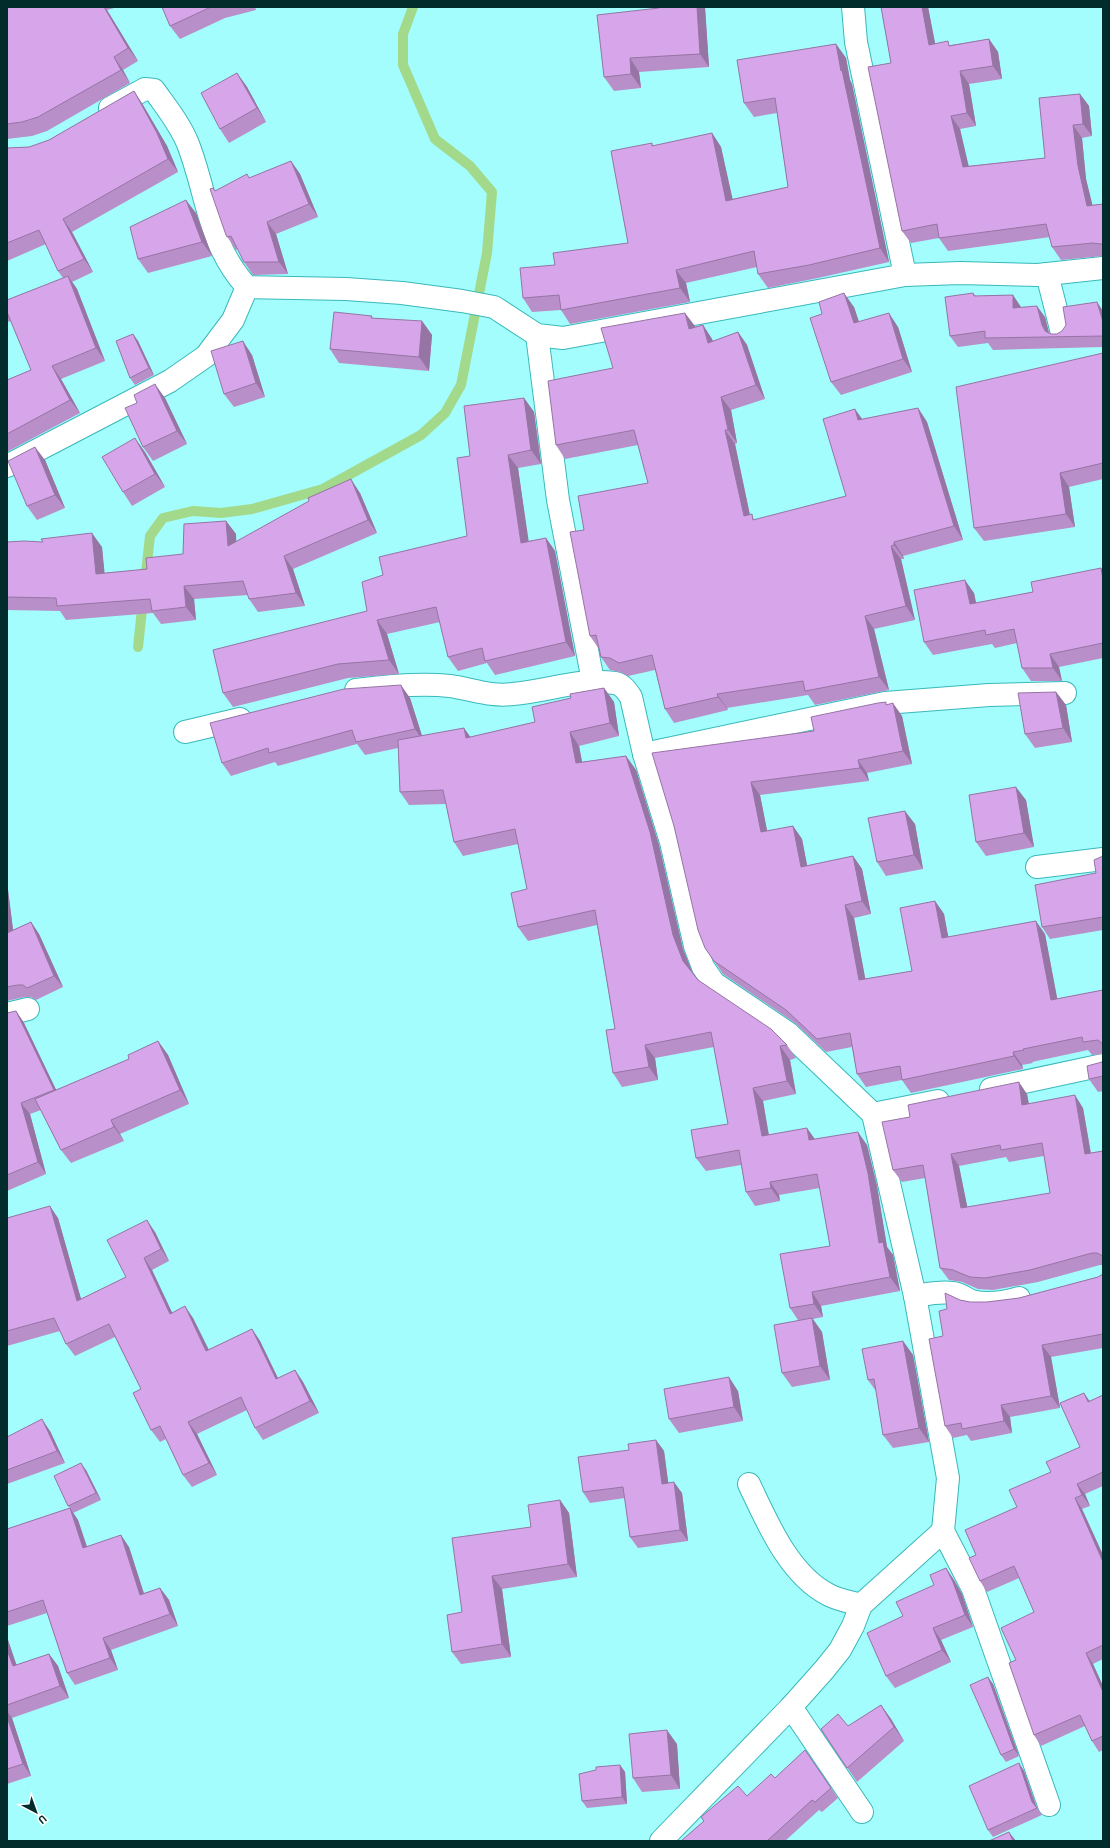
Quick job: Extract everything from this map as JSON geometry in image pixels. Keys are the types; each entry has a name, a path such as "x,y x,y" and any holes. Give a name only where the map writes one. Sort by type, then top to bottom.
{"street":[{"path":"853,7 856,42 905,275"},
{"path":"90,120 145,89 154,90 169,111 188,143 215,234 224,256 234,272 247,286 359,290 402,293 462,301 494,307 537,335 563,338 905,275 1047,274 1103,268"},
{"path":"1047,274 1062,333"},
{"path":"7,466 170,381 206,356 233,320 247,286"},
{"path":"537,335 558,500 592,681"},
{"path":"336,694 351,690 407,686 449,686 487,695 513,695 592,681 618,684 627,691 631,697 644,754 671,842 695,946 703,967 714,983 788,1033 873,1114 915,1296 948,1478 943,1531 973,1589 1048,1805"},
{"path":"644,754 886,703 989,695 1065,693"},
{"path":"185,732 260,713"},
{"path":"1037,867 1103,859"},
{"path":"7,1014 28,1009"},
{"path":"873,1114 1103,1065"},
{"path":"915,1296 945,1292 955,1293 965,1296 970,1300 980,1302 1008,1301 1038,1294"},
{"path":"749,1484 783,1550 799,1570 815,1586 829,1595 861,1605"},
{"path":"661,1841 791,1707 840,1650 853,1626 861,1605 943,1531"},
{"path":"791,1707 862,1812"}],"building":[{"path":"7,7 104,7 128,48 114,57 121,70 38,117 22,122 7,124"},
{"path":"162,7 211,7 170,26"},
{"path":"658,7 697,7 700,54 630,58 631,74 604,77 597,15 659,8"},
{"path":"881,7 922,7 929,45 948,41 949,46 989,39 993,66 960,71 967,113 951,116 963,167 1045,158 1039,98 1080,94 1083,124 1073,125 1078,166 1087,206 1103,204 1103,244 1093,243 1052,247 1046,224 939,238 937,224 902,231 868,67 891,63"},
{"path":"836,44 880,248 809,265 758,274 754,251 676,270 680,288 561,310 559,295 523,298 520,268 555,265 553,253 628,243 611,151 652,143 652,146 712,133 726,201 788,187 775,98 744,103 737,60"},
{"path":"237,73 257,108 220,129 201,93"},
{"path":"134,91 157,133 168,159 63,219 84,259 58,271 39,230 7,243 7,148 29,147 49,140"},
{"path":"291,161 309,204 267,222 279,262 244,262 231,236 227,237 226,235 210,189 213,188 215,191 247,174 249,178"},
{"path":"186,200 202,242 138,259 130,227"},
{"path":"68,276 96,348 52,366 70,400 7,434 7,380 31,370 7,312 7,300"},
{"path":"844,293 854,323 889,313 903,359 831,382 810,318 822,314 819,302"},
{"path":"973,293 974,296 1013,295 1013,308 1037,306 1045,331 1051,334 1057,334 1062,331 1066,325 1063,307 1097,302 1103,322 1103,336 985,338 985,331 950,336 945,297"},
{"path":"334,312 372,316 371,318 422,321 419,357 330,349"},
{"path":"685,313 689,329 703,325 708,343 738,332 756,385 721,397 728,430 725,430 744,516 752,514 753,520 846,496 823,419 855,409 858,420 918,408 954,526 894,542 894,545 891,546 906,606 865,616 879,677 805,691 803,681 717,694 718,697 665,709 652,655 619,663 610,658 601,657 596,635 590,636 570,532 584,530 578,496 648,483 634,430 556,445 548,381 613,368 601,328"},
{"path":"133,334 149,368 130,378 116,341"},
{"path":"243,341 256,383 224,394 211,351"},
{"path":"1103,353 1103,463 1060,473 1066,514 974,528 956,387"},
{"path":"155,384 177,431 143,447 125,408 137,403 134,395"},
{"path":"524,398 531,450 508,455 521,543 546,538 566,642 485,661 482,648 448,657 436,607 377,620 389,660 338,664 223,693 213,650 367,611 362,582 383,575 379,557 467,536 457,458 470,456 464,406"},
{"path":"135,438 155,474 123,492 102,457"},
{"path":"35,447 55,495 27,506 8,461"},
{"path":"351,479 368,520 284,556 296,593 249,599 243,581 184,586 186,607 152,611 150,599 57,606 56,598 7,597 7,542 43,542 41,539 92,533 96,574 147,569 146,558 183,554 184,524 226,521 228,546 309,501 308,498"},
{"path":"1101,568 1103,579 1103,643 1050,654 1053,668 1022,668 1014,629 986,635 985,630 924,642 914,590 965,580 970,604 1033,592 1031,582"},
{"path":"401,685 415,729 356,742 352,730 269,753 268,748 222,763 210,723 344,689"},
{"path":"604,688 610,723 570,732 576,763 626,756 650,832 673,935 683,961 698,980 771,1029 787,1045 780,1046 787,1081 753,1088 762,1136 807,1128 809,1140 858,1132 868,1173 879,1243 883,1242 890,1277 812,1292 814,1304 790,1308 780,1254 830,1246 817,1174 770,1182 771,1188 746,1192 739,1150 696,1158 691,1130 728,1124 711,1032 645,1045 649,1067 613,1073 606,1030 615,1029 595,910 518,927 511,893 527,889 515,829 454,842 443,790 400,792 398,740 464,728 466,738 535,722 532,707 571,698 570,694"},
{"path":"1056,692 1063,728 1025,734 1018,693"},
{"path":"886,702 886,705 893,703 903,751 858,760 860,768 751,782 761,832 793,826 801,867 853,856 862,901 845,905 859,980 912,971 900,908 935,901 942,938 1036,921 1051,1000 1103,990 1103,1044 1098,1040 1083,1042 1082,1037 1023,1049 1024,1050 1013,1052 1014,1056 902,1080 900,1066 857,1074 850,1033 817,1039 786,1010 714,961 705,948 698,930 674,826 652,753 814,731 811,717"},
{"path":"1016,787 1024,833 976,842 969,795"},
{"path":"905,811 914,855 877,862 868,818"},
{"path":"1103,856 1103,917 1042,927 1035,885 1096,873 1094,860"},
{"path":"31,922 54,976 27,988 23,985 7,987 7,933"},
{"path":"16,1011 54,1090 21,1103 38,1162 7,1175 7,1013"},
{"path":"158,1041 180,1090 111,1120 114,1127 61,1150 35,1099 129,1059 128,1055"},
{"path":"1103,1060 1103,1076 1089,1079 1087,1066 1102,1062"},
{"path":"1019,1082 1022,1105 1075,1095 1085,1154 1103,1151 1103,1256 1097,1253 1092,1253 1030,1270 985,1278 970,1277 953,1270 940,1268 923,1165 893,1170 882,1122 910,1117 908,1105","holes":["1042,1143 1050,1193 961,1208 951,1154 1000,1145 1001,1150"]},
{"path":"50,1206 77,1301 126,1277 107,1240 147,1220 161,1249 144,1258 170,1314 185,1306 206,1351 252,1329 276,1379 295,1370 310,1401 255,1428 241,1397 188,1422 209,1463 183,1475 160,1426 151,1430 133,1393 141,1389 109,1324 66,1344 54,1318 7,1331 7,1218"},
{"path":"1103,1274 1103,1334 1042,1345 1051,1396 1001,1405 1004,1421 962,1429 961,1423 945,1426 929,1339 943,1336 939,1311 947,1309 945,1293 960,1300 970,1302 987,1302 1019,1298 1098,1277"},
{"path":"812,1318 820,1366 782,1373 774,1325"},
{"path":"903,1341 919,1428 883,1435 874,1379 868,1380 862,1349"},
{"path":"729,1377 734,1407 669,1419 664,1389"},
{"path":"1084,1393 1088,1402 1103,1395 1103,1472 1077,1484 1082,1495 1075,1498 1103,1562 1103,1645 1086,1653 1103,1692 1103,1736 1092,1741 1080,1715 1034,1735 1009,1663 1016,1660 1001,1628 1034,1612 1014,1566 980,1581 969,1558 976,1555 965,1530 1017,1507 1009,1490 1051,1472 1046,1462 1080,1447 1060,1403"},
{"path":"42,1419 57,1451 7,1470 7,1437"},
{"path":"656,1440 662,1484 674,1482 680,1530 630,1537 623,1487 583,1492 578,1457 629,1450 628,1444"},
{"path":"81,1463 96,1493 68,1506 54,1476"},
{"path":"560,1500 568,1564 492,1576 502,1644 452,1652 447,1615 462,1612 452,1538 531,1527 528,1505"},
{"path":"70,1508 83,1548 121,1535 140,1595 160,1588 170,1614 103,1638 110,1658 67,1673 43,1600 7,1612 7,1529"},
{"path":"946,1568 953,1582 965,1615 933,1628 942,1650 886,1676 867,1633 903,1616 896,1602 934,1585 930,1575"},
{"path":"7,1650 13,1666 49,1654 60,1686 7,1705"},
{"path":"988,1677 1014,1749 1001,1755 970,1685"},
{"path":"881,1705 894,1727 847,1768 821,1729 838,1714 848,1726"},
{"path":"7,1717 23,1764 7,1769"},
{"path":"667,1730 671,1775 633,1778 629,1734"},
{"path":"805,1750 831,1788 815,1802 812,1800 768,1841 681,1841 704,1821 701,1817 738,1786 747,1796 771,1774 775,1778"},
{"path":"1019,1763 1032,1802 1037,1808 988,1830 969,1786"},
{"path":"620,1765 622,1797 582,1801 579,1774 596,1770 596,1767"},
{"path":"1009,1832 1013,1841 989,1841"}],"waterway":[{"path":"145,582 150,536 163,518 193,511 221,513 252,509 323,489 421,435 445,413 461,385 487,253 492,192 470,166 435,139 403,65 403,34 413,7"},
{"path":"138,647 143,600"}]}
